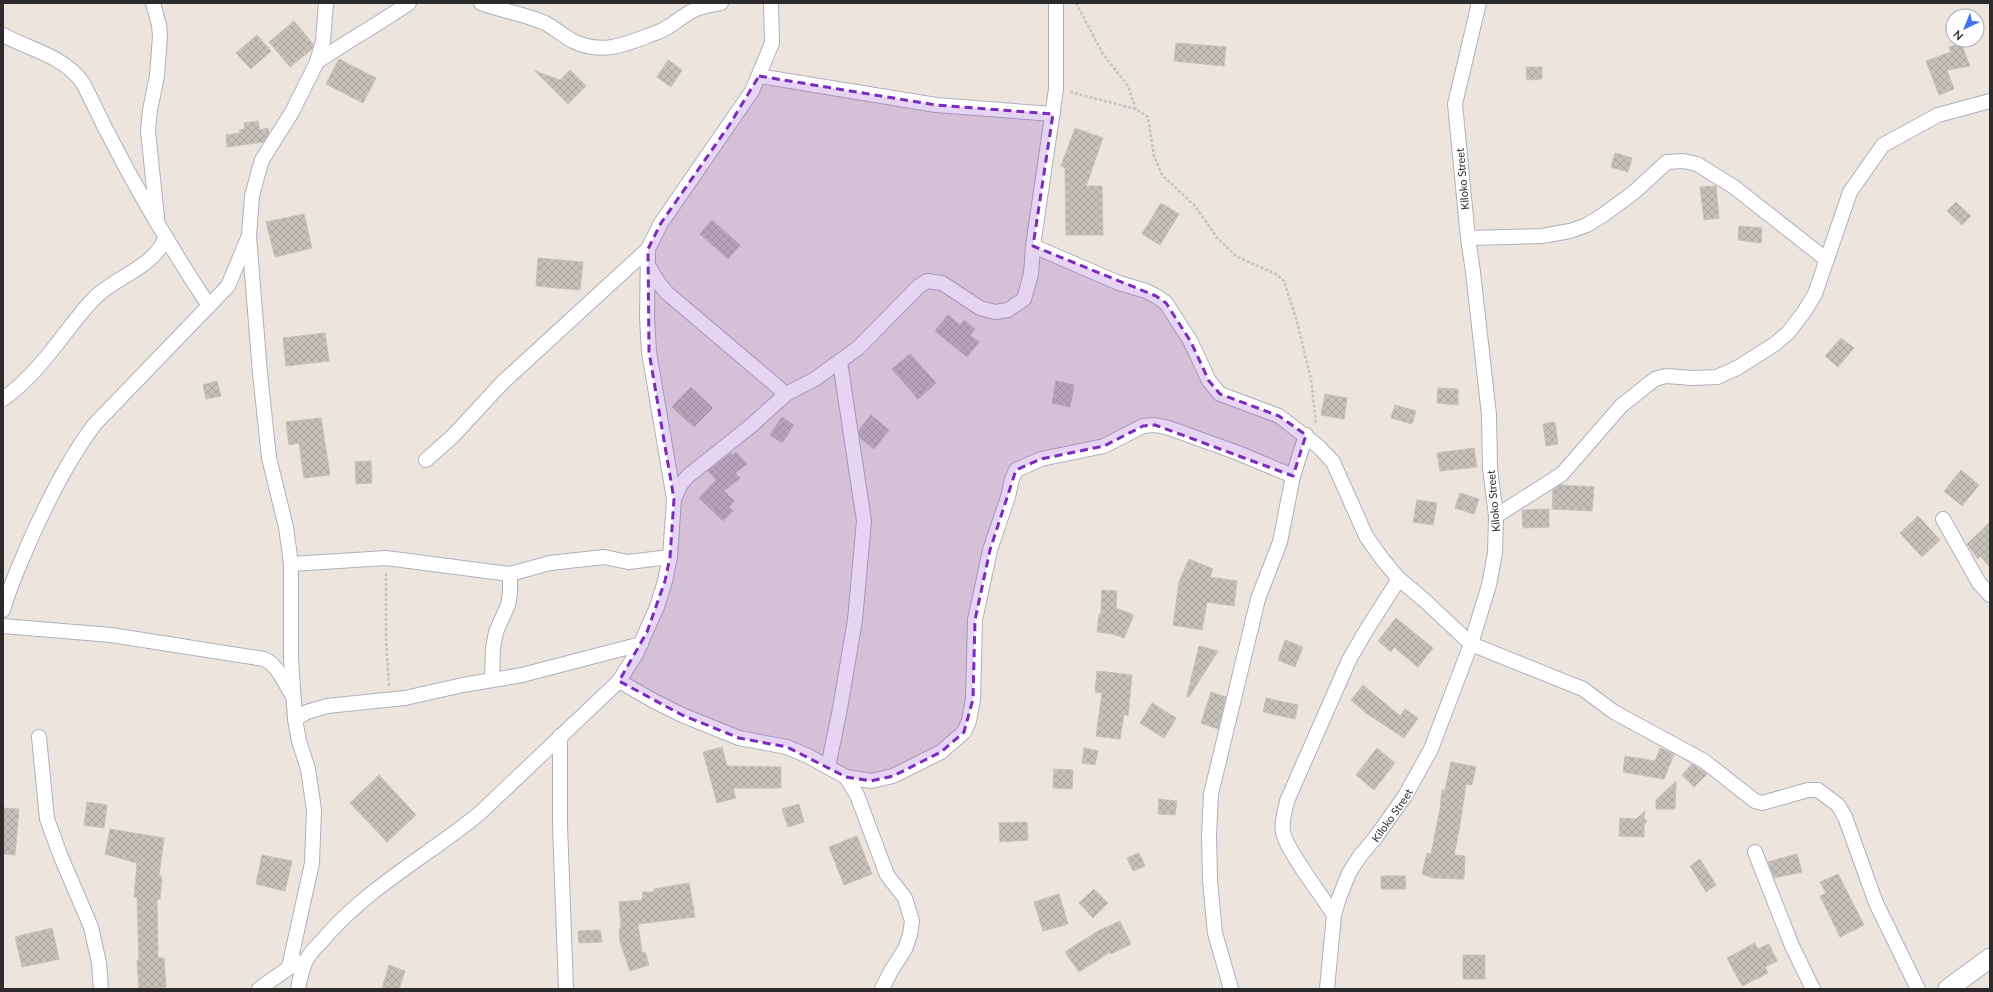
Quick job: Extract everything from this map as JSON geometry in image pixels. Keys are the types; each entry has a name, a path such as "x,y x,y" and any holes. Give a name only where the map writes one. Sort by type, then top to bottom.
{"main road":[{"path":"1948,989 1990,958"}],"street":[{"path":"153,3 160,24 160,36 158,76 150,110 148,131 157,221"},
{"path":"289,967 312,862 314,834 313,791 295,719 293,697 291,564 286,526 269,458 260,373 249,236 252,196 262,160 292,112 317,62 323,41 326,3"},
{"path":"317,62 348,40 383,21 409,3"},
{"path":"481,3 511,13 528,16 546,24 561,34 587,47 601,48 616,47 665,29 694,10 721,3"},
{"path":"426,460 453,436 503,382 648,248 660,223 752,91 772,43 771,3"},
{"path":"674,499 681,484 688,476 752,425 786,394 840,362 858,348 919,286 927,282 942,283 980,308 995,312 1008,310 1016,306 1024,299 1028,290 1056,89 1056,3"},
{"name":"Kiloko Street","path":"1327,989 1334,915 1349,873 1405,796 1431,749 1471,644 1489,585 1495,553 1496,516 1490,468 1489,408 1468,238 1456,104 1478,3"},
{"path":"3,35 39,50 67,66 77,75 83,83 117,152 157,221 165,239 209,306"},
{"path":"759,76 936,105 1053,114"},
{"path":"1496,516 1562,474 1621,406 1656,379 1666,376 1693,378 1717,377 1737,368 1775,344 1788,333 1804,312 1814,294 1850,192 1883,145 1938,115 1990,101"},
{"path":"1468,238 1542,236 1570,231 1587,224 1633,193 1667,162 1683,161 1697,164 1734,187 1827,260"},
{"path":"3,610 21,561 40,519 83,440 94,425 228,286 249,236"},
{"path":"3,399 29,376 91,301 114,282 148,261 162,247 165,239"},
{"path":"1034,246 1068,262 1156,296 1166,303 1191,342 1209,381 1220,394 1278,416 1312,433 1333,462 1366,536 1399,579 1423,598 1471,644 1583,689 1614,712 1704,761 1755,800 1762,803 1808,790 1818,790 1826,795 1842,809 1876,903 1918,989"},
{"path":"259,989 289,967 308,956 348,912 480,813 619,681 641,644 657,607 665,581 670,557 674,499 650,352 647,318 648,248"},
{"path":"647,264 667,293 786,394"},
{"path":"828,768 840,714 855,620 864,521 840,362"},
{"path":"619,681 654,701 739,738 787,747 808,756 846,777 871,781 893,776 941,752 964,732 969,721 972,699 975,620 990,550 1016,470 1041,458 1104,446 1143,426 1155,425 1169,428 1238,453 1293,476"},
{"path":"1231,989 1215,933 1209,835 1211,794 1258,600 1280,542 1293,476 1312,433"},
{"path":"1943,519 1979,583 1990,595"},
{"path":"291,564 386,558 510,574 550,563 604,557 628,562 670,557"},
{"path":"492,680 493,648 496,632 508,606 510,574"},
{"path":"1334,915 1291,848 1283,833 1282,820 1292,790 1349,660 1399,579"},
{"path":"3,626 111,635 264,659 277,670 293,697"},
{"path":"295,719 307,712 327,706 405,698 522,675 641,644"},
{"path":"560,736 560,825 566,989"},
{"path":"39,737 47,819 61,857 91,926 99,963 101,989"},
{"path":"846,777 857,795 887,875 905,898 912,921 910,935 905,949 891,970 882,989"},
{"path":"1755,852 1792,946 1813,989"},
{"path":"298,989 301,974 308,956"}],"path":[{"path":"1076,3 1103,54 1128,86 1136,109"},
{"path":"1056,89 1136,109 1148,118 1154,156 1162,175 1195,206 1218,239 1237,257 1276,274 1284,282 1296,318 1311,379 1316,424 1312,433"},
{"path":"386,558 386,639 390,699"}],"highlighted area":[{"path":"759,76 936,105 1053,114 1033,246 1156,296 1166,303 1191,342 1209,381 1220,394 1279,416 1306,435 1293,476 1155,425 1143,426 1104,446 1041,459 1016,470 990,550 975,620 973,699 964,732 941,752 893,776 871,781 846,777 787,747 739,738 682,715 619,681 647,632 665,581 670,557 674,499 649,352 648,249 661,223 730,124"}],"building":[{"path":"294,21 313,44 312,49 290,67 269,42"},
{"path":"257,35 271,51 251,69 236,53"},
{"path":"1176,43 1226,47 1224,66 1174,61"},
{"path":"1949,48 1963,48 1970,66 1947,70 1954,89 1939,95 1926,61 1951,52"},
{"path":"339,59 376,78 363,103 326,84"},
{"path":"668,60 682,70 671,87 657,77"},
{"path":"1526,67 1542,67 1542,79 1527,80"},
{"path":"570,70 586,86 568,104 535,71 560,80"},
{"path":"258,121 260,130 268,128 269,133 264,142 227,147 226,135 240,133 239,130 245,129 244,123"},
{"path":"1075,128 1103,138 1086,186 1102,186 1103,235 1066,235 1065,168 1061,166"},
{"path":"1615,153 1632,158 1628,172 1611,167"},
{"path":"1716,186 1719,218 1704,220 1700,187"},
{"path":"1956,202 1971,216 1962,225 1947,211"},
{"path":"1161,203 1179,214 1160,245 1142,234"},
{"path":"304,214 312,248 275,257 266,222"},
{"path":"712,220 740,245 728,259 700,234"},
{"path":"1739,226 1762,228 1761,243 1738,240"},
{"path":"538,258 583,262 580,290 536,286"},
{"path":"948,315 960,325 964,320 975,329 970,335 979,342 967,357 935,331"},
{"path":"325,333 329,361 286,366 283,338"},
{"path":"1841,338 1854,348 1838,367 1825,356"},
{"path":"910,354 936,383 918,399 892,369"},
{"path":"217,381 221,396 206,399 203,385"},
{"path":"1056,381 1074,385 1070,407 1052,403"},
{"path":"691,387 713,408 694,427 672,407"},
{"path":"1438,388 1458,389 1458,405 1437,403"},
{"path":"1325,394 1347,398 1344,419 1321,415"},
{"path":"1395,405 1416,411 1412,424 1391,418"},
{"path":"871,415 889,430 874,449 860,438 859,430"},
{"path":"782,417 794,425 782,443 770,435"},
{"path":"321,418 330,475 304,478 299,443 289,445 286,422"},
{"path":"1555,422 1558,444 1546,446 1543,424"},
{"path":"1474,448 1477,467 1440,471 1437,453"},
{"path":"736,452 747,464 735,473 740,478 724,491 734,501 729,507 733,511 723,521 699,498 716,480 708,471 731,453 733,455"},
{"path":"371,461 372,483 356,484 355,462"},
{"path":"1961,470 1979,485 1962,506 1944,491"},
{"path":"1560,485 1594,487 1592,511 1552,509 1553,490"},
{"path":"1460,493 1479,499 1474,514 1455,508"},
{"path":"1417,500 1437,503 1433,525 1413,522"},
{"path":"1549,509 1549,527 1523,528 1522,510"},
{"path":"1918,516 1940,540 1922,557 1900,533"},
{"path":"1990,522 1990,567 1980,556 1978,559 1967,544"},
{"path":"1189,559 1213,569 1210,577 1237,581 1234,606 1207,602 1202,630 1173,625 1179,582"},
{"path":"1102,590 1117,591 1116,608 1134,615 1124,638 1113,634 1097,632 1099,614 1101,614"},
{"path":"1396,618 1433,648 1418,667 1394,647 1391,652 1378,641"},
{"path":"1285,640 1303,647 1295,667 1278,660"},
{"path":"1199,646 1218,651 1189,697 1187,696"},
{"path":"1097,671 1132,675 1128,716 1124,714 1120,739 1096,736 1102,693 1095,692"},
{"path":"1363,685 1400,716 1405,709 1418,718 1404,738 1366,713 1351,700"},
{"path":"1211,692 1226,697 1218,729 1201,723"},
{"path":"1266,698 1298,705 1295,719 1263,712"},
{"path":"1152,703 1176,718 1164,738 1140,723"},
{"path":"722,747 727,766 781,767 781,788 733,788 736,798 717,803 703,752"},
{"path":"1084,748 1098,751 1095,765 1082,763"},
{"path":"1377,748 1395,763 1374,790 1356,775"},
{"path":"1660,748 1674,754 1664,779 1623,772 1625,756 1655,761"},
{"path":"1451,762 1476,767 1472,785 1466,784 1454,855 1465,856 1464,879 1433,878 1422,874 1427,853 1431,854 1440,809 1442,790 1445,790"},
{"path":"1692,764 1707,774 1694,787 1682,775"},
{"path":"1054,769 1073,770 1072,789 1053,788"},
{"path":"379,775 416,815 387,842 350,803"},
{"path":"1676,781 1675,809 1656,809 1656,800"},
{"path":"1159,799 1177,801 1175,815 1158,814"},
{"path":"87,802 107,805 104,828 84,825"},
{"path":"799,804 804,822 788,827 782,809"},
{"path":"3,808 19,809 15,855 3,854"},
{"path":"1645,811 1644,820 1647,820 1644,826 1644,837 1619,836 1620,818 1636,819"},
{"path":"1027,822 1028,840 1000,842 999,823"},
{"path":"110,829 164,838 159,876 162,876 160,899 157,899 158,958 164,958 166,987 139,989 137,960 139,960 137,897 134,897 137,863 105,854"},
{"path":"857,836 872,874 844,885 829,847"},
{"path":"1139,853 1145,866 1133,871 1127,858"},
{"path":"1797,854 1802,872 1774,878 1768,862"},
{"path":"262,855 292,861 285,891 256,884"},
{"path":"1700,859 1716,885 1706,892 1690,866"},
{"path":"1838,874 1864,925 1840,937 1820,896 1826,893 1820,882"},
{"path":"1381,876 1405,876 1406,889 1381,889"},
{"path":"689,883 695,917 638,924 642,953 645,952 649,965 630,971 620,942 619,929 621,928 619,902 642,900 643,892 654,892 654,889"},
{"path":"1094,889 1108,903 1093,918 1079,903"},
{"path":"1059,894 1068,924 1043,931 1034,902"},
{"path":"1120,921 1131,944 1111,954 1110,952 1079,972 1065,952 1098,931"},
{"path":"52,928 59,959 22,967 15,937"},
{"path":"600,930 602,942 579,943 578,931"},
{"path":"1755,943 1758,949 1769,944 1777,961 1765,967 1768,973 1742,986 1727,958"},
{"path":"1463,955 1485,955 1485,979 1463,979"},
{"path":"389,965 405,971 399,989 382,989"}]}
